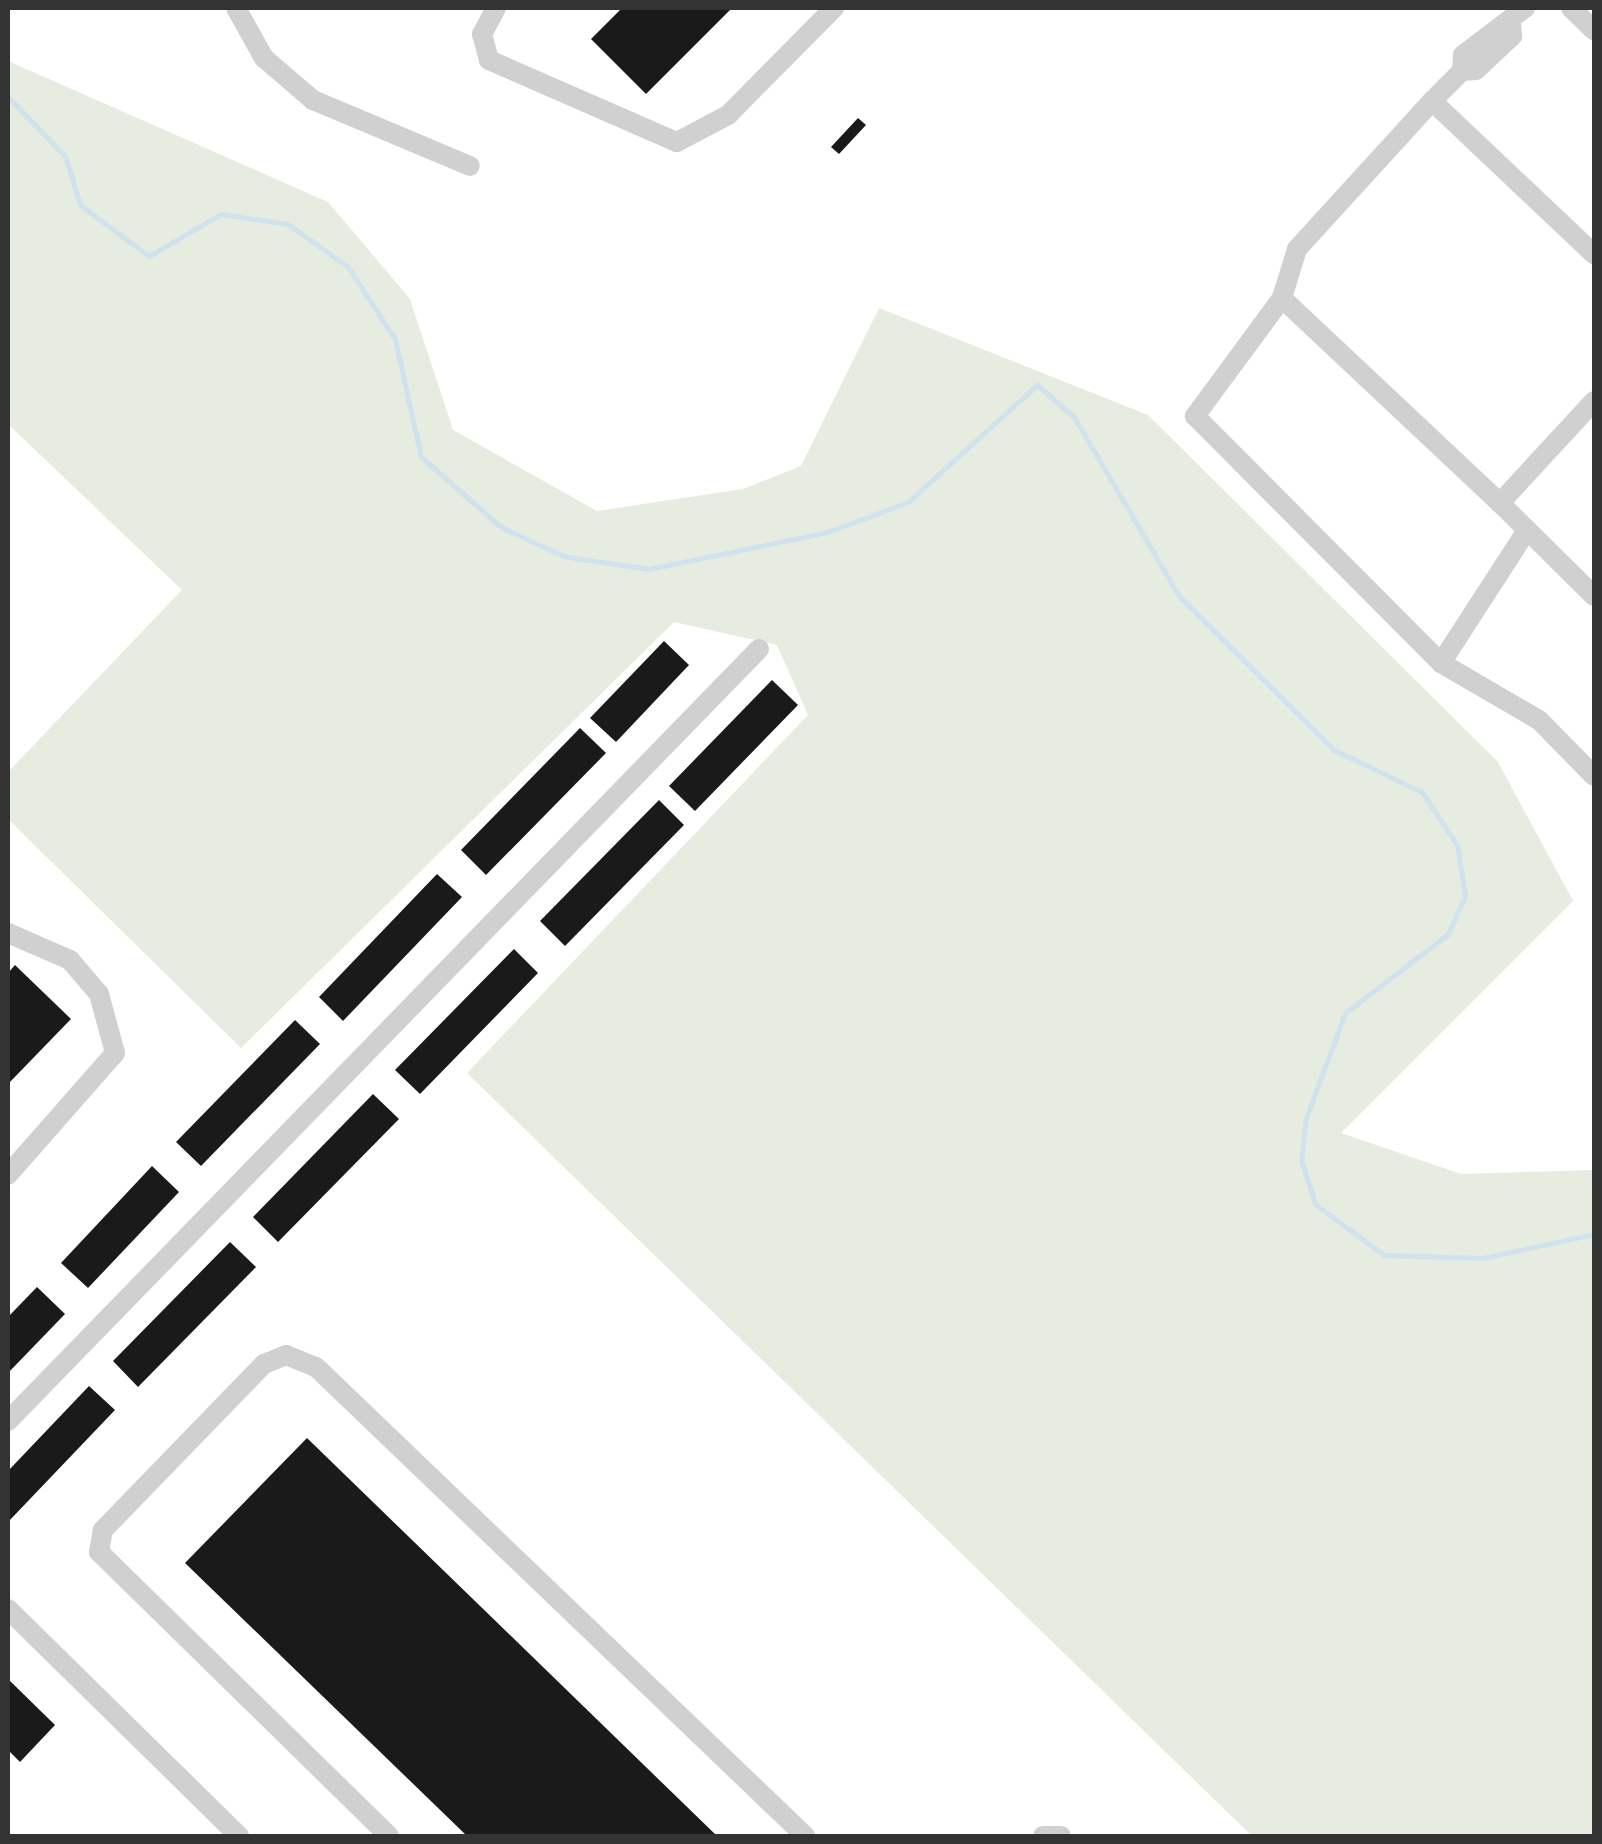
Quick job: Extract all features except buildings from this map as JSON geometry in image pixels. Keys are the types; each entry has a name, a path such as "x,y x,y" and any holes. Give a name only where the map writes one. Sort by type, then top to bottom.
{"street":[{"path":"236,8 264,58 313,100 470,166"},
{"path":"496,8 482,34 489,60 677,142 728,115 834,8"},
{"path":"1572,8 1594,30"},
{"path":"1518,14 1497,22 1462,56 1462,71 1296,249 1282,298 1194,416 1441,663 1539,720 1594,776"},
{"path":"1432,101 1594,254"},
{"path":"1282,298 1594,596"},
{"path":"1500,503 1594,401"},
{"path":"1441,663 1527,530"},
{"path":"8,1421 760,649"},
{"path":"8,934 34,938 70,960 99,994 115,1053 8,1175"},
{"path":"389,1836 99,1552 102,1530 264,1364 286,1355 316,1366 805,1836"},
{"path":"8,1609 239,1836"},
{"path":"1043,1836 1061,1836"}],"shaded area":[{"path":"8,61 328,202 410,299 453,430 597,511 743,489 801,466 879,308 1148,415 1498,762 1573,901 1341,1133 1461,1174 1594,1170 1594,1836 1252,1836 467,1073 808,715 777,645 674,622 241,1048 8,819 8,772 182,590 8,424"}],"waterway":[{"path":"8,97 65,156 80,205 149,256 221,214 288,224 348,267 395,339 421,457 501,527 563,556 649,569 828,532 908,502 1037,385 1074,417 1179,596 1334,750 1422,792 1457,845 1465,896 1448,934 1345,1013 1306,1118 1301,1160 1315,1204 1384,1255 1483,1258 1594,1234"}]}
